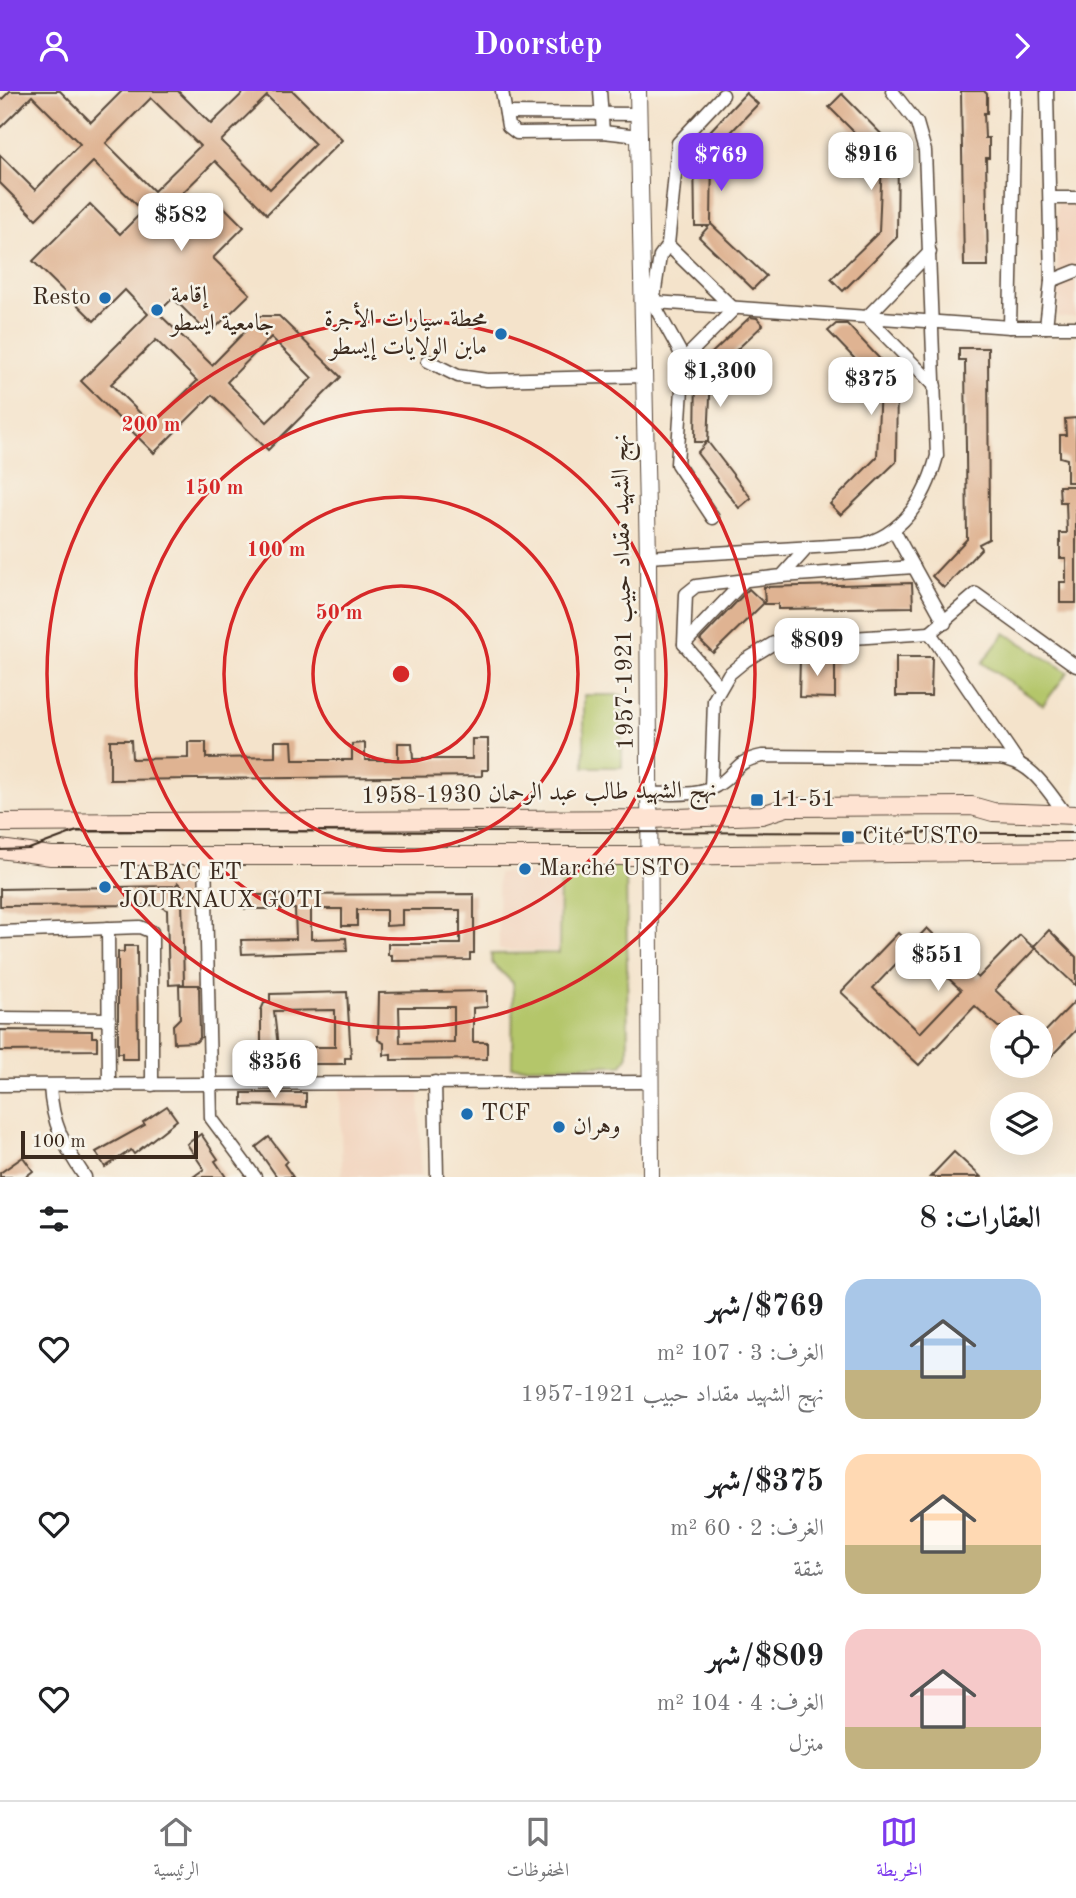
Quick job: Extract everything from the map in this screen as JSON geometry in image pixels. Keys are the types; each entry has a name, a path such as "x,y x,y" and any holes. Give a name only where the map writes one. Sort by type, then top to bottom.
{"main road":[{"name":"نهج الشهيد طالب عبد الرحمان 1930-1958","path":"0,823 649,819 762,815 787,807 971,806 993,812 1071,815"},
{"path":"0,849 51,856 649,856 1076,851"}],"street":[{"path":"502,91 508,126 517,133 603,132 639,136"},
{"path":"600,91 603,132"},
{"name":"نهج الشهيد مقداد حبيب 1921-1957","path":"638,91 647,302 644,376 648,557 652,1177"},
{"path":"648,557 864,544 894,531 904,523 931,478 937,456 925,151 917,124 892,91"},
{"path":"1010,327 1014,91"},
{"path":"1046,327 1051,281 1047,91"},
{"path":"713,518 677,464 684,359 647,302 660,256 668,245 678,142 723,95"},
{"path":"506,113 639,114"},
{"path":"1051,198 1076,198"},
{"path":"668,245 734,309"},
{"path":"867,317 930,252"},
{"path":"1051,281 1076,271"},
{"path":"647,302 1010,327 1076,327"},
{"path":"684,359 734,309"},
{"path":"867,317 934,386"},
{"path":"428,362 458,376 487,380 644,376"},
{"path":"894,531 945,623"},
{"path":"782,576 807,548"},
{"path":"720,687 684,644 686,594 696,586 782,576 914,567"},
{"path":"684,644 745,580"},
{"path":"710,789 714,700 729,674 774,643 930,633 976,594 1076,666"},
{"path":"930,633 1018,762"},
{"path":"649,794 710,789 723,782 738,764 762,756 999,758 1018,762 1033,772 1071,815"},
{"path":"205,855 211,1118 255,1177"},
{"path":"0,932 140,927 152,932 152,1085"},
{"path":"108,928 109,1085"},
{"path":"0,1018 109,1019"},
{"path":"435,1082 437,1177"},
{"path":"0,1085 650,1082"},
{"path":"50,1086 51,1110 57,1132 85,1177"}],"shaded area":[{"path":"1076,202 1076,317 1058,317 1057,203"},
{"path":"559,872 557,951 499,950 498,873"},
{"path":"419,1081 421,1177 342,1177 340,1082"}],"green space":[{"path":"1005,633 1068,672 1043,705 982,663"},
{"path":"584,695 622,695 622,767 584,767"},
{"path":"560,862 626,862 628,1055 622,1065 512,1067 513,983 492,963 491,954 559,953"}],"building":[{"path":"10,91 60,91 91,122 122,91 178,91 211,124 245,91 293,91 342,140 267,214 215,161 162,213 177,227 211,194 244,227 213,258 250,294 209,334 173,298 158,313 212,365 260,316 279,316 341,377 268,450 212,395 154,453 81,381 148,314 125,290 94,321 33,261 90,204 120,234 143,211 93,162 36,219 0,183 0,155 35,190 80,144 32,96 0,128 0,101","holes":["267,96 315,144 270,189 221,141","151,98 200,146 154,191 106,143","271,337 312,378 267,422 227,382","156,340 197,381 152,425 111,384"]},
{"path":"961,91 984,91 987,94 987,113 984,113 985,138 989,138 989,158 986,158 988,266 964,266"},
{"path":"746,93 758,104 712,152 711,224 766,276 753,289 699,237 709,226 695,226 694,148"},
{"path":"842,94 895,148 884,158 898,159 897,237 843,291 831,279 879,232 882,160 829,107"},
{"path":"750,317 757,318 763,325 711,374 708,442 751,498 739,508 697,453 707,442 695,442 696,373 708,374 700,364"},
{"path":"836,324 847,324 893,373 883,383 897,383 896,462 841,515 830,504 877,457 880,385 828,331"},
{"path":"959,348 988,348 989,539 979,544 981,549 944,588 932,576 967,539 965,360 959,360"},
{"path":"1076,418 1076,482 1067,482 1067,459 1060,457 1060,435 1066,435 1065,419"},
{"path":"1059,486 1076,486 1076,603 1060,603 1060,582 1066,582 1066,558 1060,558 1060,533 1067,533 1066,502 1060,502"},
{"path":"912,583 913,607 778,609 778,604 765,604 764,587"},
{"path":"749,589 764,603 713,653 700,640"},
{"path":"896,657 932,657 931,696 896,696"},
{"path":"800,658 835,659 835,698 799,697"},
{"path":"472,739 488,739 488,770 482,770 482,776 110,780 110,740 131,740 132,759 188,758 188,742 206,742 206,758 275,757 275,741 292,741 293,760 352,760 352,744 365,743 365,760 398,760 398,743 412,743 413,759 472,759"},
{"path":"178,883 186,891 182,899 184,984 169,985 167,910 159,905 0,906 0,889 175,886"},
{"path":"474,894 474,953 470,953 470,960 392,961 392,955 388,955 388,944 460,944 460,910 402,910 402,925 386,926 386,910 357,910 357,926 342,926 342,909 311,909 311,939 346,938 347,951 242,954 241,940 296,939 295,909 245,909 245,895"},
{"path":"927,928 978,978 1020,935 1035,949 995,990 1021,1015 990,1015 990,1020 975,1006 919,1065 841,992 898,933 912,947 873,988 920,1033 961,990 912,944"},
{"path":"1049,930 1076,957 1076,986 1034,946"},
{"path":"124,946 137,946 138,1059 122,1059 122,1053 118,1053 118,952 124,952"},
{"path":"179,985 199,985 200,1038 196,1042 174,1043 173,1025 180,1018"},
{"path":"487,991 487,1007 473,1008 473,1042 487,1042 487,1059 391,1060 391,1054 384,1055 384,1043 378,1040 379,993","holes":["399,1007 454,1007 454,1042 400,1043"]},
{"path":"347,992 351,1058 345,1058 345,1064 270,1064 270,1057 261,1057 261,1010 264,1003 270,1003 270,994","holes":["335,1010 335,1047 278,1047 274,1011"]},
{"path":"1076,1000 1076,1030 1053,1054 1053,1024"},
{"path":"0,1030 92,1031 92,1037 97,1037 97,1050 0,1051"},
{"path":"242,1093 306,1093 306,1107 242,1105"},
{"path":"167,1106 177,1120 134,1154 131,1150 105,1167 96,1152 145,1125 143,1122"},
{"path":"201,1134 218,1159 215,1161 226,1177 193,1177 204,1169 187,1144"},
{"path":"269,1137 287,1161 284,1164 293,1177 277,1177 256,1147"},
{"path":"954,1152 981,1177 930,1177"},
{"path":"23,1157 33,1171 25,1177 0,1177 0,1173"}],"tram line":[{"path":"0,850 29,849 77,831 1076,833"}],"place":[{"name":"Resto","path":"105,298"},
{"name":"إقامة جامعية ايسطو","path":"157,310"},
{"name":"محطة سيارات الأجرة مابن الولايات إيسطو","path":"501,334"},
{"name":"11-51","path":"757,800"},
{"name":"Cité USTO","path":"848,837"},
{"name":"Marché USTO","path":"525,869"},
{"name":"TABAC ET JOURNAUX GOTI","path":"105,887"},
{"name":"TCF","path":"467,1114"},
{"name":"وهران","path":"559,1127"}]}
